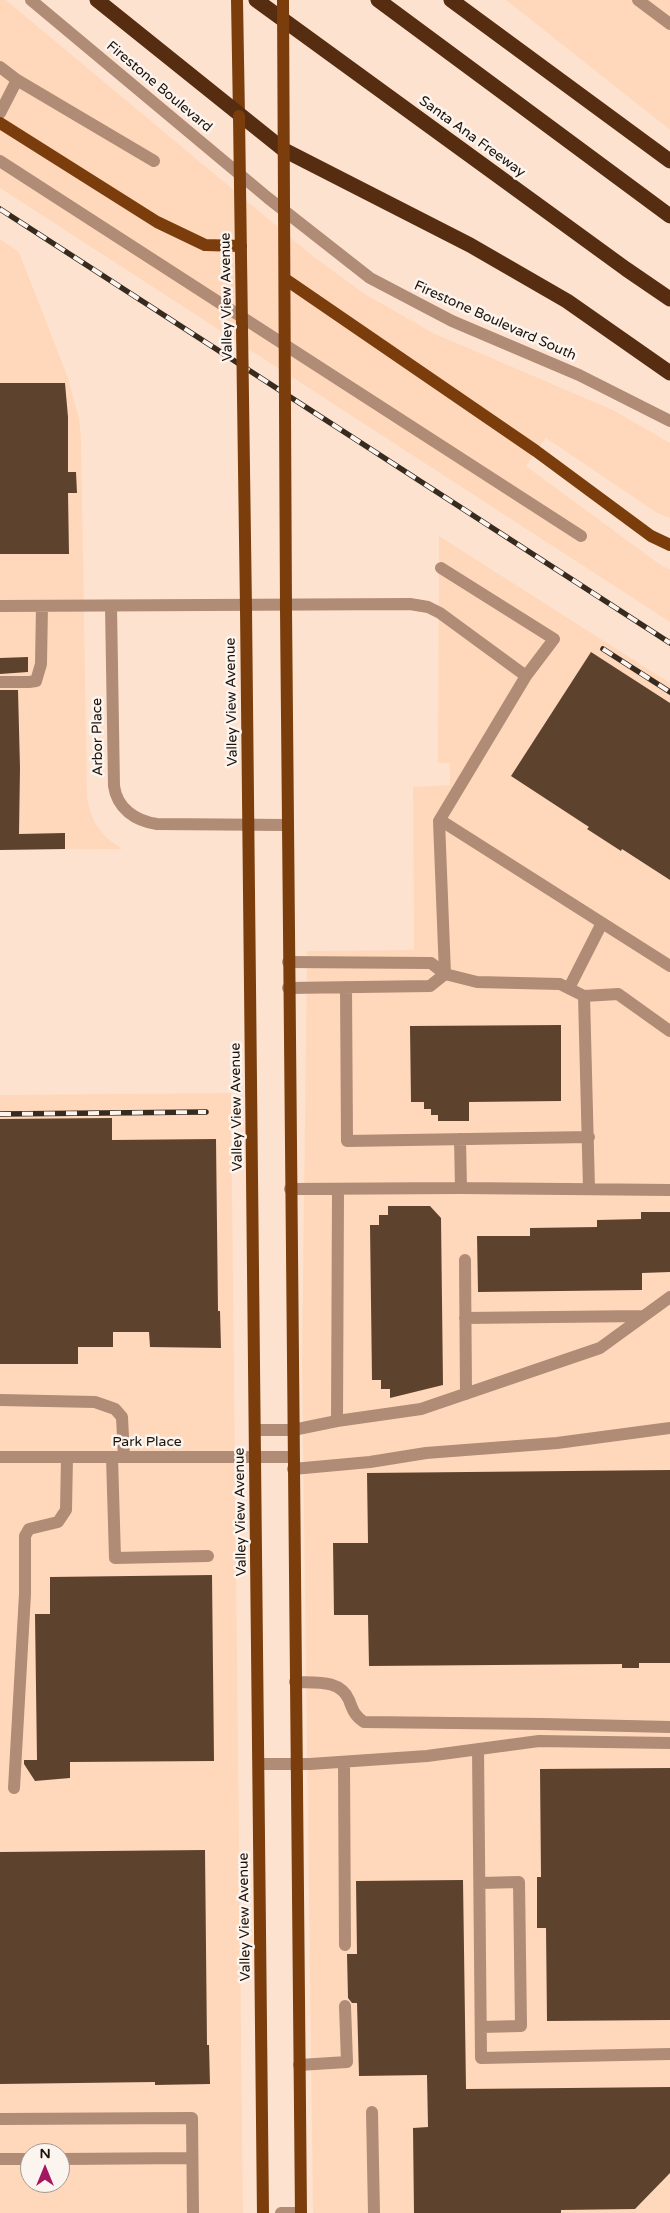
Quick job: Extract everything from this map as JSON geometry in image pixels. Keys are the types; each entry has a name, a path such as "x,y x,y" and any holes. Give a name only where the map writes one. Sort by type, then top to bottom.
{"highway":[{"path":"96,0 284,150 470,244 567,301 670,373"},
{"name":"Santa Ana Freeway","path":"256,0 626,269 670,298"},
{"path":"378,0 670,216"},
{"path":"451,0 670,161"}],"main road":[{"name":"Valley View Avenue","path":"237,0 249,825 264,2213"},
{"path":"283,0 286,825 301,2213"},
{"path":"0,123 157,222 205,245 241,246"},
{"path":"285,279 536,452 651,536 670,545"}],"street":[{"name":"Firestone Boulevard","path":"31,0 268,198"},
{"path":"638,0 670,24"},
{"path":"0,67 17,80 154,161"},
{"path":"0,113 17,80"},
{"path":"0,161 581,536"},
{"name":"Firestone Boulevard South","path":"268,198 370,278 452,321 579,375 670,421"},
{"path":"441,568 554,639 526,676 440,820 445,974"},
{"path":"0,606 410,604 428,607 453,622 526,676"},
{"path":"0,682 29,682 36,680 40,664 42,606"},
{"name":"Arbor Place","path":"111,606 114,786 119,801 130,814 149,823 286,825"},
{"path":"440,820 670,966"},
{"path":"569,988 602,923"},
{"path":"288,962 431,963 445,974 477,982 560,984 584,996 618,994 670,1031"},
{"path":"288,988 430,986 445,974"},
{"path":"346,987 347,1141 589,1137"},
{"path":"584,996 589,1189"},
{"path":"460,1139 461,1188"},
{"path":"290,1189 670,1190"},
{"path":"337,1421 338,1190"},
{"path":"465,1260 466,1394"},
{"path":"255,1430 293,1430 337,1421 421,1409 600,1348 670,1297"},
{"path":"465,1318 643,1316"},
{"path":"0,1400 95,1402 115,1409 122,1417 118,1457 115,1558 208,1556"},
{"name":"Park Place","path":"0,1457 256,1456 293,1463 370,1462 426,1453 557,1443 670,1428"},
{"path":"14,1788 25,1594 25,1536 29,1529 58,1522 66,1510 67,1457"},
{"path":"295,1682 334,1684 341,1688 345,1692 355,1716 364,1722 543,1724 670,1728"},
{"path":"259,1764 296,1765 427,1756 539,1741 670,1743"},
{"path":"478,1749 482,2058 670,2054"},
{"path":"344,1762 345,1945"},
{"path":"480,1883 519,1882 521,2026 481,2027"},
{"path":"299,2065 347,2062 345,2006"},
{"path":"372,2112 374,2213"},
{"path":"0,2119 192,2118 193,2213"},
{"path":"70,2158 192,2158"},
{"path":"0,2159 20,2159"},
{"path":"281,2213 301,2213"}],"shaded area":[{"path":"0,0 6,0 314,257 365,294 433,333 613,410 670,443 670,518 657,513 546,438 526,466 662,566 670,569 670,622 0,188"},
{"path":"506,0 670,0 670,130"},
{"path":"0,239 19,252 68,378 79,418 81,436 87,797 96,825 107,838 122,849 0,850"},
{"path":"439,536 670,683 670,2213 313,2213 302,1365 307,951 414,950 413,787 450,785 450,763 438,763"},
{"path":"231,1093 243,2213 0,2213 0,1095"}],"building":[{"path":"0,383 65,383 68,417 68,472 76,472 77,493 68,493 69,554 0,554"},
{"path":"591,652 670,703 670,880 587,829 589,827 511,776"},
{"path":"28,657 28,672 0,674 0,658"},
{"path":"0,690 18,690 19,834 65,833 65,849 0,850"},
{"path":"561,1025 561,1101 469,1102 469,1121 438,1121 438,1115 431,1115 431,1109 424,1109 424,1102 411,1102 410,1026"},
{"path":"112,1118 112,1140 216,1139 218,1311 220,1311 221,1348 150,1347 149,1332 113,1332 113,1347 78,1347 78,1364 0,1364 0,1119"},
{"path":"388,1206 430,1206 441,1218 443,1385 390,1398 390,1389 381,1389 381,1380 372,1380 370,1225 379,1225 379,1215 388,1215"},
{"path":"641,1212 670,1212 670,1272 642,1273 642,1290 478,1292 477,1236 530,1236 530,1228 597,1227 597,1220 641,1219"},
{"path":"670,1470 670,1663 639,1663 639,1668 622,1668 622,1664 369,1666 368,1615 334,1615 333,1543 368,1543 367,1473"},
{"path":"212,1575 214,1761 70,1762 70,1778 35,1781 24,1764 24,1760 37,1760 35,1614 50,1614 50,1577"},
{"path":"670,1768 670,2020 547,2021 546,1928 537,1928 537,1877 541,1877 540,1769"},
{"path":"205,1850 207,2045 209,2045 210,2084 155,2085 155,2082 0,2084 0,1852"},
{"path":"463,1880 466,2089 670,2087 670,2173 635,2209 561,2210 561,2213 414,2213 413,2128 428,2127 427,2075 359,2076 357,2003 352,2003 348,1998 347,1954 357,1954 356,1881"}],"railway":[{"path":"0,209 670,643"},
{"path":"603,649 670,692"},
{"path":"0,1114 206,1112"}]}
